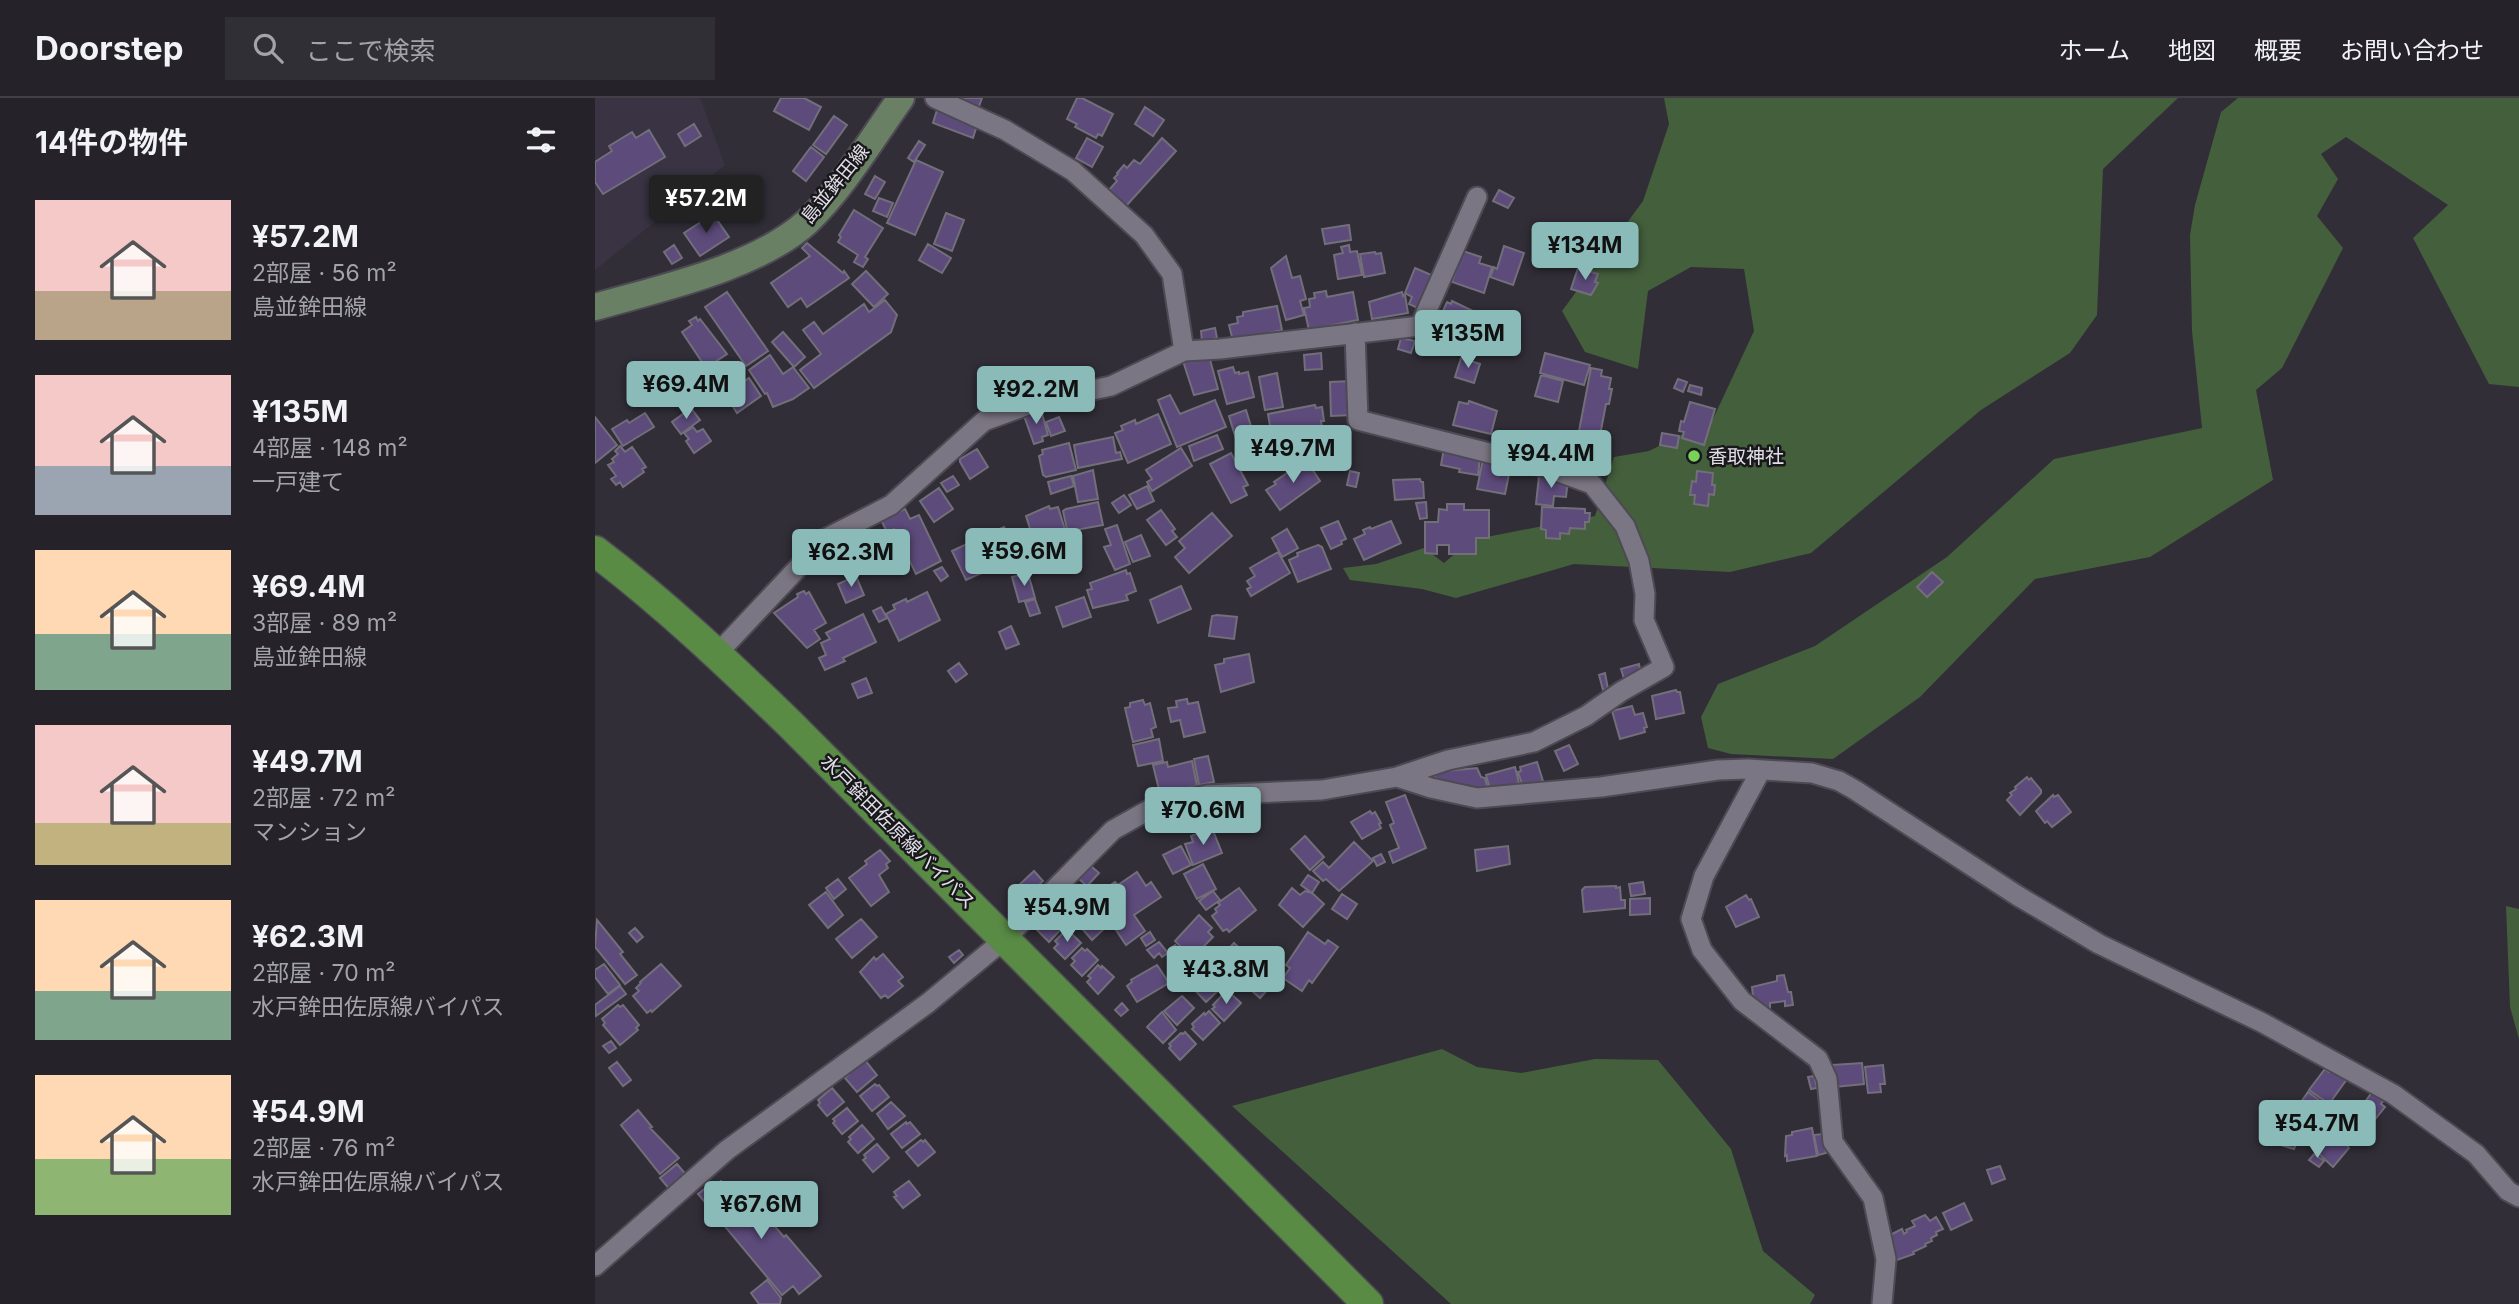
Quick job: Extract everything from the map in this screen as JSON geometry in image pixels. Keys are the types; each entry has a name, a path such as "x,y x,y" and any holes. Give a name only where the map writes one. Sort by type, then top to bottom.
{"main road":[{"name":"島並鉾田線","path":"595,307 754,257 782,241 808,221 832,193 901,98"},
{"name":"水戸鉾田佐原線バイパス","path":"595,551 717,653 1368,1304"}],"street":[{"path":"935,98 1005,131 1073,171 1144,235 1172,274 1184,351"},
{"path":"1420,326 1476,197"},
{"path":"717,653 825,538 891,505 984,421 1036,402 1111,386 1184,351 1420,326 1465,342"},
{"path":"595,1266 727,1150 928,1003 1005,939 1114,830 1154,807 1207,795 1322,790 1397,777 1448,760 1534,742 1586,716 1664,667 1644,620 1644,594 1639,561 1625,526 1592,484 1545,467 1359,420 1355,333"},
{"path":"1397,777 1477,798 1601,787 1718,770 1812,773 1839,781 2098,944 2262,1022 2393,1094 2476,1154 2508,1191 2519,1197"},
{"path":"1761,770 1704,876 1691,919 1702,950 1742,1001 1818,1059 1827,1079 1833,1142 1873,1198 1886,1259 1882,1304"}],"shaded area":[{"path":"595,98 700,98 725,165 595,270"}],"green space":[{"path":"1664,98 2178,98 2103,169 2097,315 2070,353 1981,410 1811,553 1730,572 1574,564 1456,598 1422,589 1350,580 1343,568 1376,564 1424,548 1444,563 1471,540 1595,516 1614,457 1649,451 1713,419 1754,331 1744,269 1691,267 1648,291 1638,369 1585,352 1562,311 1643,201 1669,124"},
{"path":"2238,98 2519,98 2519,387 2489,384 2413,238 2448,205 2346,137 2321,154 2338,179 2317,216 2343,248 2282,368 2256,390 2273,480 2150,557 2035,579 1920,697 1833,759 1731,754 1708,748 1701,717 1718,684 1815,646 1947,557 2054,459 2202,428 2192,331 2190,235 2195,205 2221,112"},
{"path":"2506,906 2519,909 2519,1039 2510,1007"},
{"path":"1442,1049 1477,1067 1521,1073 1595,1059 1658,1060 1731,1149 1763,1251 1815,1295 1810,1304 1451,1304 1232,1106"}],"building":[{"path":"781,98 804,98 821,107 809,130 774,111"},
{"path":"951,98 982,98 978,109"},
{"path":"1077,98 1113,114 1102,136 1098,134 1096,138 1075,127 1077,124 1067,119"},
{"path":"1145,107 1164,120 1153,136 1135,124"},
{"path":"937,110 977,125 973,138 933,123"},
{"path":"834,116 847,125 826,154 813,145"},
{"path":"694,124 701,136 685,146 678,134"},
{"path":"649,130 665,157 603,194 595,182 595,162 612,151 609,146 632,132 636,138"},
{"path":"1087,138 1103,147 1092,167 1076,158"},
{"path":"1162,138 1176,151 1126,206 1109,190 1117,181 1114,178 1124,165 1127,168 1134,160 1140,164"},
{"path":"919,141 925,145 914,162 908,158"},
{"path":"811,147 824,157 806,181 793,171"},
{"path":"916,160 943,172 915,235 887,223"},
{"path":"875,176 885,182 875,199 865,194"},
{"path":"1499,190 1514,198 1508,208 1493,201"},
{"path":"879,198 893,203 887,217 873,211"},
{"path":"854,210 883,228 865,257 868,259 863,267 854,262 858,255 838,242 841,237 839,235"},
{"path":"946,213 964,220 952,251 934,244"},
{"path":"713,214 729,237 700,256 684,233"},
{"path":"1349,225 1351,240 1325,244 1322,229"},
{"path":"1547,238 1570,247 1566,255 1544,247"},
{"path":"807,243 843,273 844,271 849,278 807,307 801,298 788,307 771,283 810,256 802,248"},
{"path":"928,244 951,258 942,273 919,260"},
{"path":"674,245 682,258 672,264 664,252"},
{"path":"1349,245 1350,252 1357,251 1362,275 1338,279 1334,255 1343,253 1341,247"},
{"path":"1605,245 1622,251 1616,267 1599,261"},
{"path":"1504,246 1524,253 1513,285 1490,277 1494,267 1497,269"},
{"path":"1463,251 1481,257 1479,263 1492,267 1484,293 1452,282"},
{"path":"1381,253 1385,273 1364,277 1360,254"},
{"path":"1286,256 1292,278 1300,276 1306,299 1300,301 1304,315 1286,320 1271,268"},
{"path":"1415,268 1436,277 1422,310 1409,304 1412,297 1405,293"},
{"path":"1578,268 1598,274 1595,282 1598,283 1591,295 1571,289"},
{"path":"866,271 888,294 874,307 852,284"},
{"path":"1326,291 1327,297 1353,292 1358,320 1309,330 1304,308 1310,307 1309,299 1315,298 1314,293"},
{"path":"727,292 768,351 746,366 705,307"},
{"path":"1402,292 1408,313 1372,319 1369,302"},
{"path":"885,300 897,315 891,332 814,388 800,370 821,354 803,330 814,322 823,334 864,304 869,312"},
{"path":"1452,301 1477,313 1466,338 1437,324 1447,302 1451,304"},
{"path":"1277,306 1282,330 1233,341 1229,325 1238,323 1237,317 1243,316 1243,312"},
{"path":"696,317 727,354 706,368 682,332 692,325 689,321"},
{"path":"1215,328 1217,338 1202,341 1201,331"},
{"path":"783,332 805,357 794,367 772,342"},
{"path":"1401,338 1415,341 1411,353 1398,349"},
{"path":"1321,353 1322,369 1305,370 1304,355"},
{"path":"1545,353 1590,365 1584,385 1540,373"},
{"path":"770,355 783,374 793,367 809,388 793,399 773,407 767,393 765,394 749,370"},
{"path":"1209,356 1218,389 1194,395 1183,361"},
{"path":"1461,358 1480,364 1474,383 1455,377"},
{"path":"1233,367 1235,373 1248,372 1254,397 1227,404 1218,371"},
{"path":"1591,368 1602,370 1601,376 1611,378 1609,389 1612,389 1609,404 1606,404 1597,451 1576,447"},
{"path":"1277,373 1283,407 1265,410 1259,377"},
{"path":"1541,375 1563,381 1558,402 1535,396"},
{"path":"749,378 761,396 737,413 725,394"},
{"path":"1678,379 1687,382 1683,392 1674,388"},
{"path":"1351,381 1352,415 1331,416 1330,382"},
{"path":"1690,385 1702,388 1701,395 1688,391"},
{"path":"1170,395 1180,414 1215,400 1226,427 1177,447 1158,400"},
{"path":"1469,401 1497,411 1491,434 1453,425 1459,402 1468,404"},
{"path":"1690,402 1715,409 1704,445 1682,438 1684,432 1679,431"},
{"path":"1315,405 1316,408 1322,407 1323,434 1273,444 1268,414"},
{"path":"691,408 700,420 681,434 672,422"},
{"path":"1041,410 1048,435 1042,437 1043,441 1034,444 1023,413"},
{"path":"1246,410 1253,433 1236,439 1229,416"},
{"path":"645,413 654,427 623,446 612,429"},
{"path":"1158,414 1171,444 1128,463 1115,433 1123,430 1121,426 1135,420 1136,424"},
{"path":"595,417 617,445 595,463"},
{"path":"1059,417 1065,431 1051,436 1046,422"},
{"path":"693,427 697,432 703,429 711,441 694,453 684,433"},
{"path":"1339,427 1349,427 1349,444 1339,444"},
{"path":"1538,432 1574,442 1573,448 1579,449 1577,461 1538,454 1539,451 1534,450"},
{"path":"1662,433 1679,436 1677,448 1660,445"},
{"path":"1217,435 1223,449 1194,461 1189,446"},
{"path":"1113,437 1116,453 1120,452 1122,459 1078,468 1074,445"},
{"path":"1314,442 1319,449 1310,455 1305,448"},
{"path":"1069,443 1076,470 1046,477 1043,475 1039,456 1043,454 1042,450"},
{"path":"620,446 625,452 632,447 646,467 642,469 644,472 623,487 620,482 616,485 611,479 616,476 608,465 614,462 612,459 618,454 615,451"},
{"path":"1181,448 1192,466 1152,491 1147,482 1152,479 1146,470"},
{"path":"1291,448 1293,455 1280,458 1278,451"},
{"path":"1444,448 1480,458 1478,475 1441,465"},
{"path":"977,449 988,467 970,479 960,459"},
{"path":"1231,453 1248,485 1243,487 1247,495 1231,503 1210,464"},
{"path":"1483,459 1511,464 1505,494 1477,489"},
{"path":"1306,460 1320,481 1280,510 1266,490"},
{"path":"1093,470 1098,499 1078,502 1073,476"},
{"path":"1350,471 1359,473 1356,487 1347,485"},
{"path":"1697,471 1713,473 1714,495 1709,494 1708,506 1694,504 1695,495 1690,495 1692,481 1696,482"},
{"path":"953,476 959,485 947,492 941,483"},
{"path":"1071,476 1074,486 1051,494 1048,482"},
{"path":"1539,476 1568,479 1566,497 1554,496 1553,506 1536,504"},
{"path":"1420,479 1423,482 1424,498 1395,500 1393,480"},
{"path":"1147,486 1154,501 1137,509 1129,495"},
{"path":"939,488 953,509 934,522 920,501"},
{"path":"1124,495 1131,505 1119,513 1112,503"},
{"path":"1098,502 1103,525 1071,531 1067,529 1063,511"},
{"path":"1426,502 1427,518 1420,519 1416,503"},
{"path":"1447,504 1464,504 1464,510 1489,510 1489,538 1476,538 1476,554 1449,554 1449,545 1437,545 1437,554 1425,553 1425,522 1438,522 1439,509 1447,510"},
{"path":"1049,506 1050,509 1058,507 1066,533 1034,541 1026,516"},
{"path":"1542,507 1585,509 1585,513 1590,513 1589,522 1585,522 1585,529 1570,528 1569,534 1560,533 1560,539 1546,538 1546,530 1541,529"},
{"path":"905,509 910,519 919,515 941,561 916,574 894,529 887,532 881,520"},
{"path":"1161,510 1175,529 1172,531 1177,537 1166,545 1147,520"},
{"path":"1212,513 1232,536 1189,573 1175,557 1185,548 1179,541"},
{"path":"1338,521 1346,539 1331,549 1321,528"},
{"path":"1391,521 1401,543 1364,560 1354,539 1365,534 1363,530"},
{"path":"1117,525 1130,564 1115,570 1104,547 1111,545 1105,529"},
{"path":"1004,527 1018,557 966,580 952,551 969,543 967,539"},
{"path":"1287,529 1298,548 1282,557 1272,538"},
{"path":"1141,535 1150,556 1133,562 1125,542"},
{"path":"1318,545 1322,547 1331,569 1298,582 1289,560 1298,556 1297,553"},
{"path":"1278,552 1290,573 1251,596 1247,589 1251,587 1247,581 1255,576 1250,568"},
{"path":"942,567 948,576 941,581 934,571"},
{"path":"1126,570 1127,574 1130,573 1136,591 1126,595 1128,600 1093,608 1087,590 1092,589 1090,583"},
{"path":"1932,572 1943,582 1927,597 1917,587"},
{"path":"1028,573 1035,598 1019,602 1012,577"},
{"path":"856,576 864,595 846,603 838,584"},
{"path":"1181,586 1191,609 1158,623 1150,600"},
{"path":"804,591 806,594 809,592 826,623 814,630 820,639 807,648 774,613"},
{"path":"927,592 940,620 899,641 886,614 895,609 893,605 906,599 907,602"},
{"path":"1084,597 1091,617 1063,627 1056,607"},
{"path":"1035,599 1040,613 1030,616 1025,602"},
{"path":"881,607 887,618 879,622 873,611"},
{"path":"863,614 876,642 825,670 819,658 826,655 821,643 830,639 826,633"},
{"path":"1212,616 1237,617 1234,639 1209,636"},
{"path":"1011,626 1019,644 1006,649 999,632"},
{"path":"1249,654 1254,682 1221,692 1215,665 1224,663 1224,659"},
{"path":"959,663 967,674 956,682 948,671"},
{"path":"1639,664 1641,674 1624,679 1621,669"},
{"path":"1605,673 1608,689 1603,690 1599,675"},
{"path":"866,678 872,693 858,698 852,684"},
{"path":"1676,690 1680,692 1684,713 1656,719 1652,696"},
{"path":"1187,699 1188,704 1198,702 1205,732 1184,737 1180,720 1171,722 1168,708 1177,707 1176,701"},
{"path":"1143,700 1145,705 1150,703 1156,727 1151,729 1153,737 1133,742 1125,708 1130,707 1130,703"},
{"path":"1632,706 1635,715 1643,713 1647,727 1644,728 1645,732 1620,739 1612,711"},
{"path":"1159,739 1163,761 1138,766 1133,745"},
{"path":"1569,745 1578,764 1564,771 1555,751"},
{"path":"1208,756 1214,782 1199,785 1194,759"},
{"path":"1192,761 1197,786 1188,788 1189,792 1161,798 1153,765 1167,762 1168,767"},
{"path":"1537,762 1543,781 1523,787 1518,772 1521,771 1520,767"},
{"path":"1515,767 1519,783 1491,792 1486,775"},
{"path":"1477,768 1481,777 1485,778 1488,790 1461,790 1461,784 1435,784 1435,772"},
{"path":"2027,777 2029,780 2031,778 2041,793 2020,815 2007,800 2015,787"},
{"path":"1405,795 1426,848 1393,863 1389,852 1399,848 1390,825 1394,823 1386,802"},
{"path":"2053,795 2058,795 2071,812 2052,827 2047,821 2045,823 2036,811"},
{"path":"1215,804 1220,824 1196,829 1191,809"},
{"path":"1370,811 1372,814 1375,812 1381,828 1362,839 1351,822"},
{"path":"1212,828 1222,853 1193,865 1185,844 1193,842 1191,836"},
{"path":"1305,836 1324,857 1310,870 1291,849"},
{"path":"1354,842 1373,861 1339,891 1313,871 1323,862 1329,868"},
{"path":"1181,846 1191,865 1173,874 1163,855"},
{"path":"1508,846 1510,864 1477,871 1475,850"},
{"path":"880,850 890,861 886,864 888,868 879,875 889,892 871,906 849,878"},
{"path":"1381,854 1385,862 1377,866 1373,858"},
{"path":"1203,864 1216,889 1197,899 1184,874"},
{"path":"1091,866 1099,873 1087,886 1079,879"},
{"path":"1034,871 1043,881 1027,896 1018,886"},
{"path":"1137,872 1146,886 1151,882 1161,897 1134,915 1145,931 1126,945 1096,900 1103,895 1100,892 1115,882 1118,885"},
{"path":"1308,875 1319,882 1312,893 1301,885"},
{"path":"838,879 846,889 834,899 826,888"},
{"path":"1643,882 1645,894 1631,896 1629,884"},
{"path":"1075,886 1091,904 1087,907 1105,928 1092,940 1058,901"},
{"path":"1585,887 1620,887 1625,908 1584,912 1582,890"},
{"path":"1239,888 1256,910 1229,932 1227,929 1223,931 1212,916 1217,912 1215,909 1220,905 1218,903"},
{"path":"1292,888 1300,895 1305,891 1312,893 1324,904 1303,927 1279,905"},
{"path":"1213,891 1220,900 1206,910 1199,901"},
{"path":"826,892 843,915 828,928 809,905"},
{"path":"1342,894 1357,904 1347,919 1332,909"},
{"path":"1746,895 1751,899 1759,917 1736,927 1726,907"},
{"path":"1650,898 1650,914 1630,915 1630,899"},
{"path":"1046,912 1064,926 1049,942 1037,930 1040,926 1038,920"},
{"path":"1199,915 1212,928 1208,932 1213,937 1192,958 1175,941"},
{"path":"861,919 877,937 852,958 836,939"},
{"path":"597,920 623,952 620,954 637,975 625,984 595,947"},
{"path":"635,928 643,937 637,942 629,933"},
{"path":"1065,931 1068,934 1070,932 1081,943 1065,959 1054,948 1058,944 1055,941"},
{"path":"1150,932 1155,940 1146,946 1141,938"},
{"path":"1308,932 1325,944 1328,940 1338,947 1312,983 1309,980 1302,991 1283,978 1290,968 1286,965"},
{"path":"1159,942 1168,953 1162,957 1159,953 1154,958 1147,950"},
{"path":"1234,943 1258,965 1263,959 1279,973 1276,976 1278,978 1260,998 1242,982 1245,979 1224,959 1223,955"},
{"path":"1175,945 1184,955 1179,960 1170,949"},
{"path":"1082,948 1085,951 1087,949 1098,960 1082,976 1071,965 1075,961 1072,958"},
{"path":"959,950 963,955 954,963 949,957"},
{"path":"883,954 903,977 898,981 903,986 888,998 885,995 881,998 860,972 874,957 876,960"},
{"path":"604,964 620,985 608,994 595,977 595,970"},
{"path":"661,964 681,986 652,1012 651,1010 647,1013 633,996 639,991 636,988 640,982"},
{"path":"1098,965 1114,977 1098,994 1087,982 1091,978 1088,976"},
{"path":"1157,965 1169,983 1137,1002 1127,986 1131,980"},
{"path":"1230,970 1241,979 1236,984 1225,976"},
{"path":"1211,972 1224,985 1206,1002 1191,986 1203,975 1206,977"},
{"path":"1784,975 1793,1005 1785,1006 1785,1001 1770,1003 1770,1008 1759,1009 1754,1005 1752,987 1777,981 1777,976"},
{"path":"620,986 626,994 596,1016 595,1005"},
{"path":"1225,992 1229,992 1241,1003 1224,1021 1212,1009"},
{"path":"1182,996 1194,1008 1177,1025 1164,1011"},
{"path":"1122,1003 1128,1010 1121,1016 1115,1010"},
{"path":"618,1005 623,1005 639,1025 636,1028 638,1030 620,1045 603,1025 605,1023 602,1019"},
{"path":"1209,1011 1220,1023 1203,1040 1192,1029 1192,1024"},
{"path":"1162,1012 1176,1030 1163,1043 1147,1027"},
{"path":"1185,1032 1196,1044 1180,1060 1169,1048 1169,1044"},
{"path":"611,1041 616,1048 609,1053 603,1046"},
{"path":"864,1059 877,1075 857,1092 845,1078"},
{"path":"617,1062 631,1080 623,1086 609,1068"},
{"path":"1862,1063 1864,1084 1835,1087 1833,1065"},
{"path":"1883,1065 1885,1084 1880,1084 1881,1092 1868,1093 1865,1067"},
{"path":"2332,1068 2347,1079 2329,1104 2309,1090 2325,1069 2329,1072"},
{"path":"1814,1076 1817,1088 1811,1089 1808,1077"},
{"path":"875,1084 889,1097 872,1111 860,1096"},
{"path":"832,1088 844,1102 827,1116 818,1105 818,1100"},
{"path":"2373,1091 2384,1100 2381,1104 2385,1107 2360,1138 2348,1129 2350,1127 2343,1121 2351,1110 2356,1114"},
{"path":"2308,1092 2320,1101 2311,1113 2299,1105"},
{"path":"891,1102 905,1116 888,1129 877,1114"},
{"path":"847,1108 858,1121 842,1134 833,1119"},
{"path":"638,1110 652,1127 650,1128 679,1158 660,1174 621,1125"},
{"path":"906,1122 910,1122 920,1134 902,1148 891,1134"},
{"path":"862,1125 874,1139 858,1153 848,1142 851,1139 849,1137"},
{"path":"2281,1125 2301,1132 2294,1149 2275,1141"},
{"path":"1812,1128 1817,1156 1787,1161 1786,1136"},
{"path":"2348,1131 2356,1138 2351,1144 2343,1137"},
{"path":"1822,1134 1826,1153 1818,1155 1814,1135"},
{"path":"2334,1135 2340,1140 2341,1138 2349,1148 2333,1167 2318,1153"},
{"path":"921,1140 925,1140 935,1152 918,1166 906,1152"},
{"path":"877,1144 889,1158 873,1172 863,1160 866,1158 864,1155"},
{"path":"2314,1154 2324,1161 2319,1167 2309,1160"},
{"path":"677,1164 688,1177 671,1191 660,1178"},
{"path":"2000,1166 2005,1179 1992,1184 1987,1170"},
{"path":"721,1181 747,1208 754,1202 821,1276 799,1294 793,1286 782,1295 698,1194"},
{"path":"909,1181 920,1195 903,1208 894,1197 897,1196 894,1192"},
{"path":"1964,1203 1972,1220 1951,1230 1943,1213"},
{"path":"1925,1215 1930,1221 1936,1217 1943,1229 1936,1232 1937,1235 1931,1238 1932,1241 1913,1252 1914,1254 1894,1261 1884,1238 1902,1229 1904,1234 1915,1226 1912,1221"},
{"path":"767,1280 781,1298 780,1304 759,1304 751,1293"}],"place":[{"name":"香取神社","path":"1694,456"}]}
